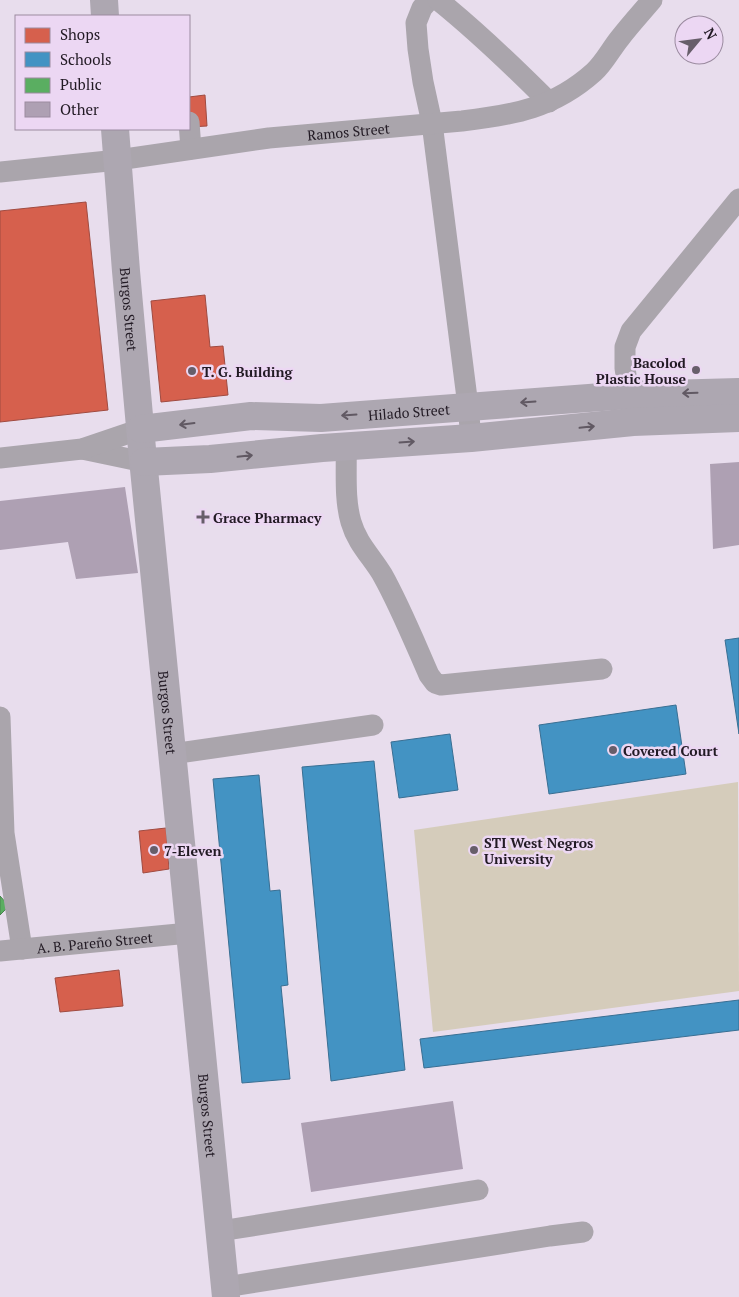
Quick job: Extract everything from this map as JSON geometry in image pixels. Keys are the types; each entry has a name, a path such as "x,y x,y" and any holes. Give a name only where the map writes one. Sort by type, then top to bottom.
{"main road":[{"path":"104,0 105,15"},
{"name":"Burgos Street","path":"115,130 144,462 226,1292"},
{"name":"Hilado Street","path":"141,429 251,416 321,418 629,395 739,392"},
{"path":"321,418 334,447"},
{"name":"Hilado Street","path":"144,462 210,459 334,447 471,438 633,422 739,418"}],"street":[{"path":"429,0 422,8 416,23 422,74 432,123 471,438"},
{"path":"438,0 515,66 549,102"},
{"name":"Ramos Street","path":"0,172 118,160 269,138 494,117 525,111 549,102 595,71 621,36 652,0"},
{"path":"190,130 191,149"},
{"path":"633,422 625,347 631,331 739,199"},
{"name":"Hilado Street","path":"0,458 82,449 141,429"},
{"path":"334,447 352,524 361,547 381,572 429,674 435,682 441,685 602,669"},
{"name":"Hilado Street","path":"82,449 144,462"},
{"path":"0,717 4,833 22,948"},
{"path":"172,754 373,725"},
{"name":"A. B. Pareño Street","path":"0,950 190,933"},
{"path":"220,1232 478,1190"},
{"path":"226,1292 550,1236 583,1232"}],"shaded area":[{"path":"738,782 739,991 433,1032 414,830"}],"building: Shops":[{"path":"205,95 207,126 190,127 190,97"},
{"path":"86,202 108,410 0,422 0,211"},
{"name":"T. G. Building","path":"205,295 210,347 223,346 228,395 161,402 151,301"},
{"name":"7-Eleven","path":"166,828 169,869 143,873 139,831"},
{"path":"119,970 123,1006 60,1012 55,978"}],"building: Schools":[{"path":"739,638 739,734 725,640"},
{"name":"Covered Court","path":"676,705 686,774 549,794 539,725"},
{"path":"450,734 458,790 399,798 391,742"},
{"path":"374,761 405,1070 331,1081 302,767"},
{"path":"259,775 270,891 280,890 288,985 281,986 290,1079 242,1083 213,779"},
{"path":"739,1000 739,1030 424,1068 420,1039"}],"building: Public":[{"path":"0,896 9,906 0,915"}],"building: Other":[{"path":"739,462 739,545 713,549 710,464"},
{"path":"125,487 138,573 76,579 68,542 0,550 0,501"},
{"path":"453,1101 463,1169 311,1192 301,1123"}],"place":[{"name":"Bacolod Plastic House","path":"696,370"},
{"name":"T. G. Building","path":"192,371"},
{"name":"Grace Pharmacy","path":"203,517"},
{"name":"Covered Court","path":"613,750"},
{"name":"7-Eleven","path":"154,850"},
{"name":"STI West Negros University","path":"474,850"}]}
